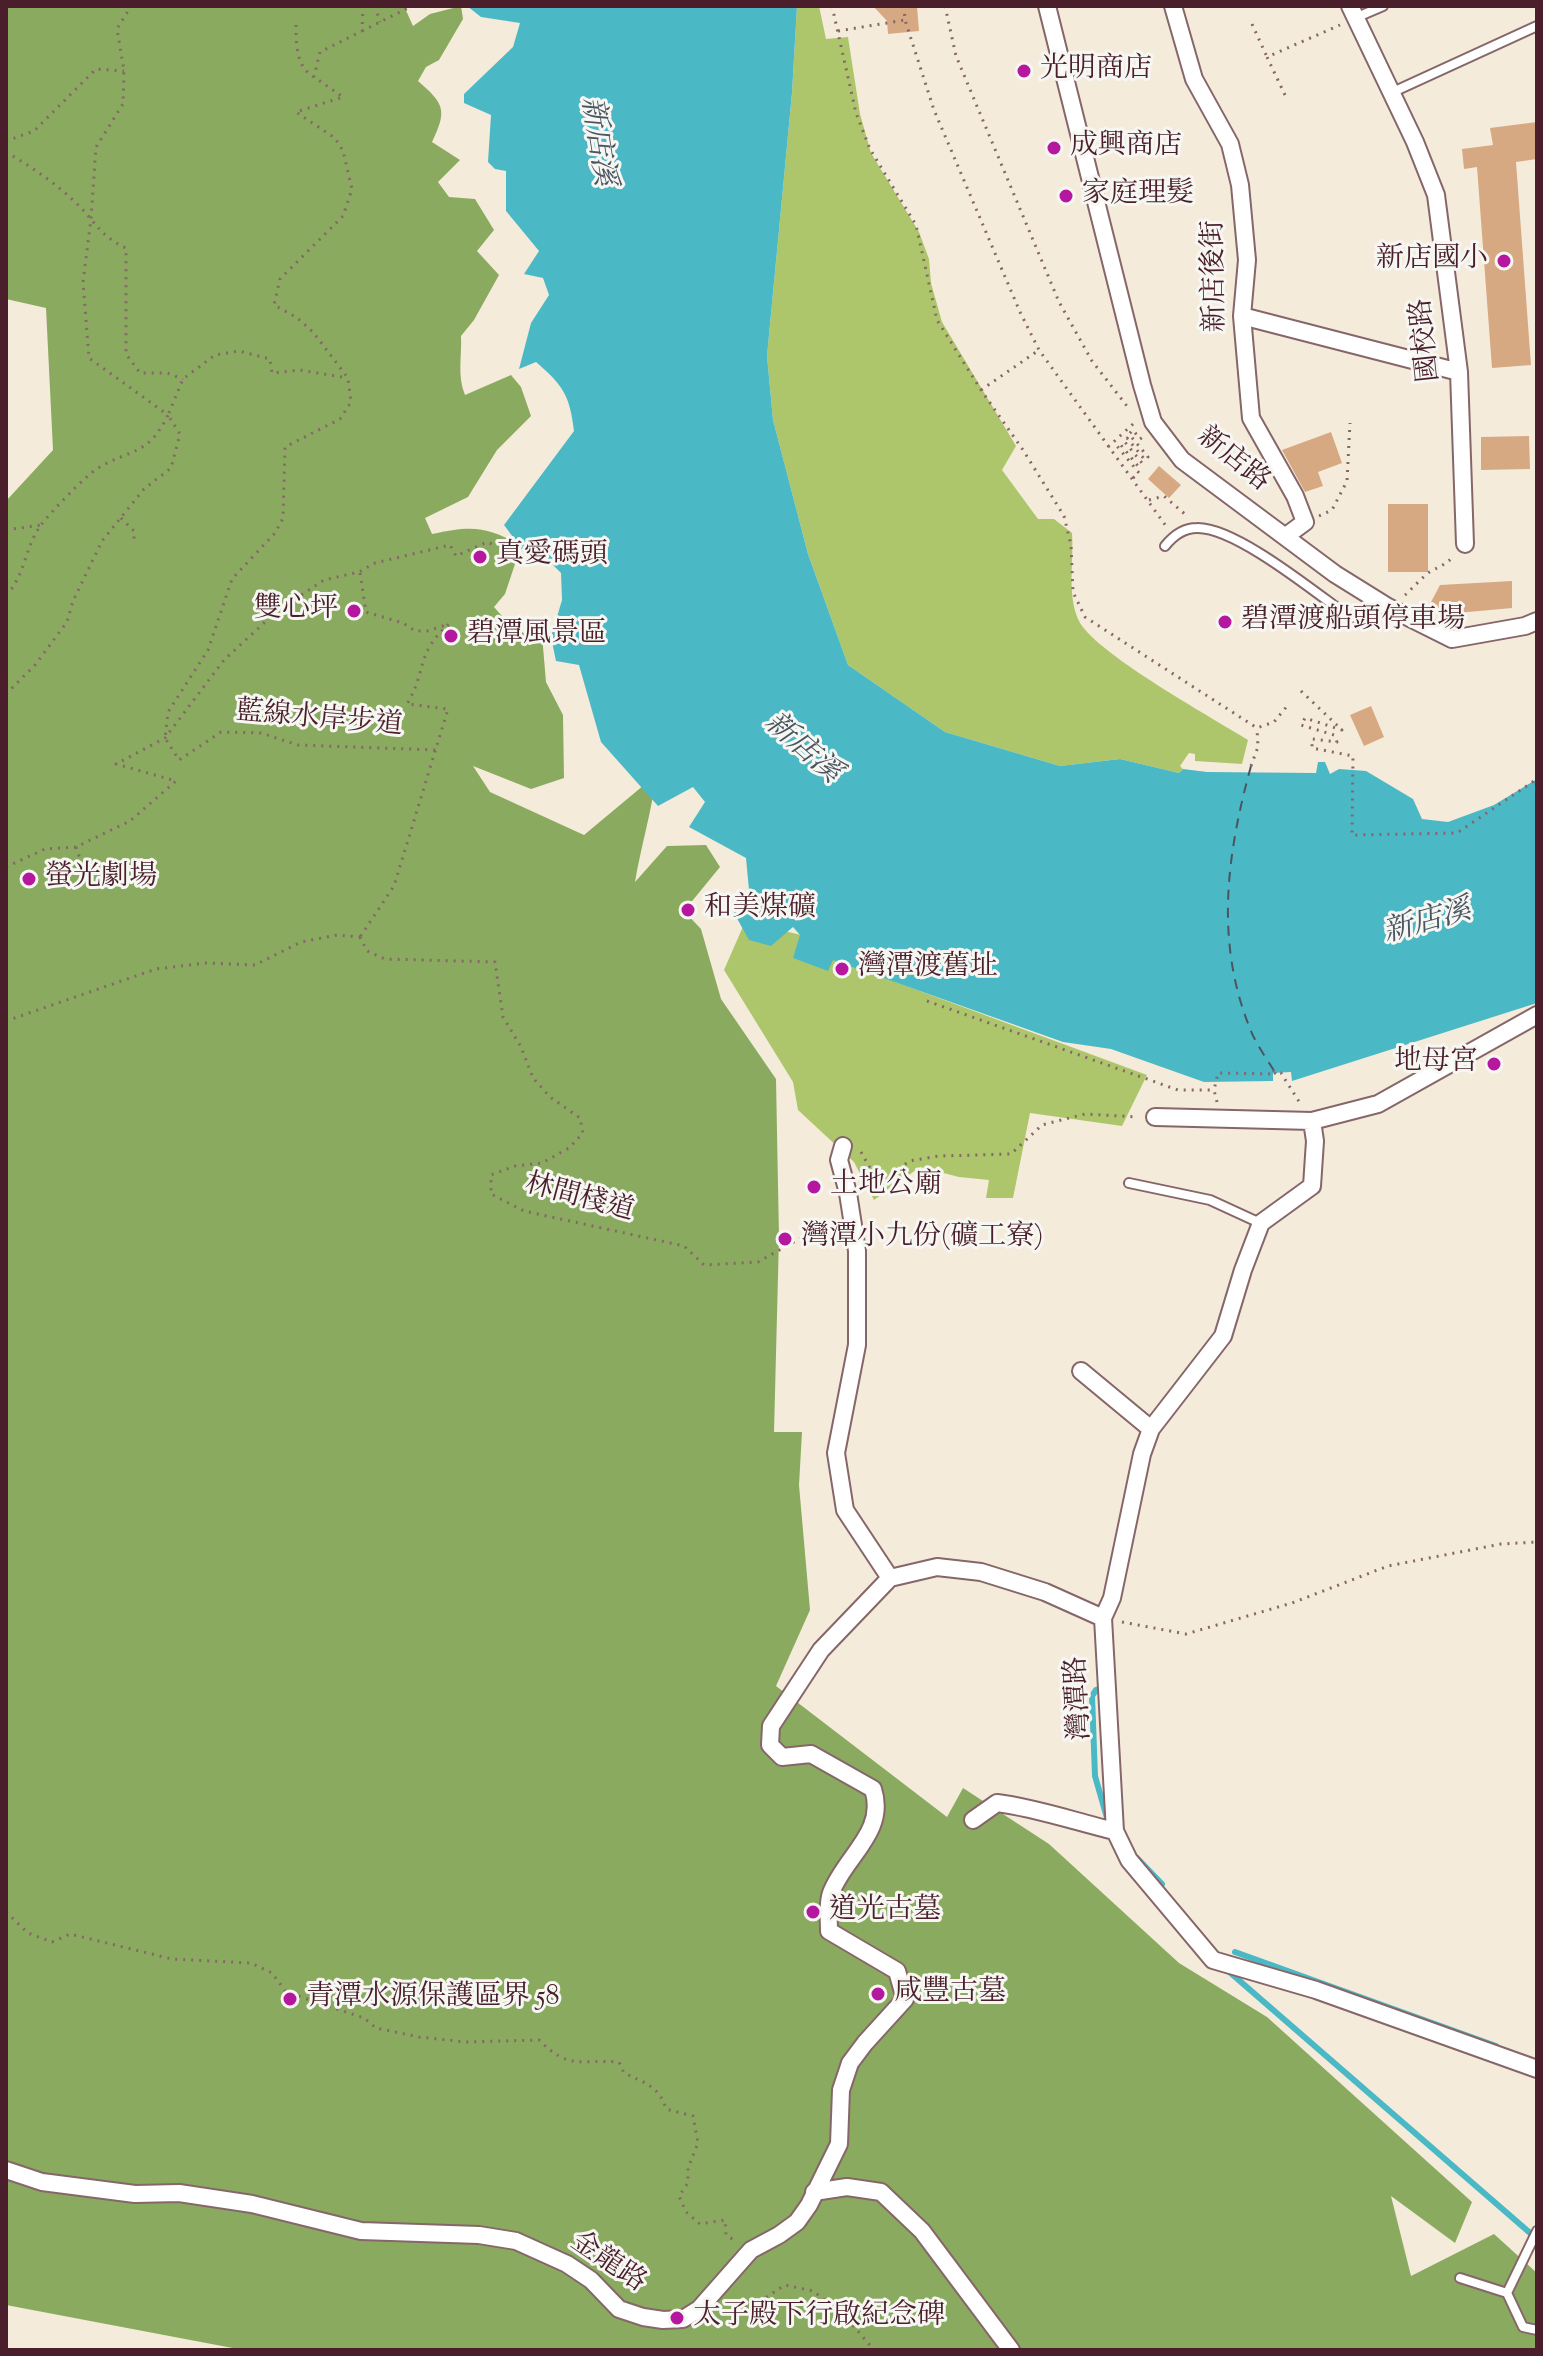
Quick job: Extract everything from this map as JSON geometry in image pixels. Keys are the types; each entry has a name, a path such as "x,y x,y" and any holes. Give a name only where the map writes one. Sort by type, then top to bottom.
{"street":[{"name":"新店路","path":"1047,6 1153,422 1182,460 1335,574 1388,607 1452,639 1525,626 1537,621"},
{"name":"新店後街","path":"1173,6 1194,79 1230,144 1240,185 1247,260 1242,316 1251,418 1295,496 1305,522"},
{"name":"國校路","path":"1352,12 1393,92 1436,195 1459,372 1465,544"},
{"path":"1242,316 1459,372"},
{"path":"1286,536 1305,522"},
{"path":"1155,1117 1312,1121 1378,1104 1537,1015"},
{"path":"1261,1223 1312,1186 1315,1141 1312,1121"},
{"path":"843,1146 839,1160 857,1251 857,1345 836,1453 845,1510 890,1578 937,1567 981,1572 1045,1592 1103,1618"},
{"name":"灣潭路","path":"1261,1223 1223,1336 1151,1429 1142,1454 1112,1598 1103,1618 1115,1831 1129,1860 1213,1960 1316,1990 1537,2069"},
{"path":"1081,1371 1151,1429"},
{"name":"金龍路","path":"6,2170 42,2182 135,2194 179,2193 252,2204 361,2231 479,2235 516,2241 567,2264 591,2280 619,2309 663,2320 683,2319 699,2309 751,2250 797,2222 839,2144 841,2090 850,2063 905,1999 897,1971 829,1931 830,1894 875,1821 878,1805 873,1789 811,1754 782,1757 770,1745 771,1726 821,1650 890,1578"},
{"path":"973,1820 997,1803 1027,1807 1115,1831"},
{"path":"814,2192 847,2187 881,2192 922,2231 1011,2350"}],"lane":[{"path":"1352,12 1383,6"},
{"path":"1393,92 1537,26"},
{"path":"1165,546 1173,536 1195,528 1221,531 1269,560 1351,618 1388,607"},
{"path":"1129,1183 1210,1200 1261,1223"},
{"path":"1507,2293 1537,2231"},
{"path":"1460,2278 1507,2293 1523,2327 1537,2330"}],"path":[{"path":"6,694 35,665 67,622 73,601 102,541 144,489 171,468 180,434 168,415 89,358 83,282 96,147 123,104 124,71 117,29 131,6"},
{"path":"362,31 363,6"},
{"path":"375,6 380,22"},
{"path":"314,77 320,52 412,6"},
{"path":"832,6 860,125 870,149 916,225 937,320 1064,516 1071,545 1073,592 1085,617 1257,728"},
{"path":"904,6 905,20 934,110 1039,350 1173,536"},
{"path":"945,6 956,56 1059,302 1092,361 1133,413"},
{"path":"1267,57 1352,12"},
{"path":"838,31 905,20"},
{"path":"1252,24 1285,95"},
{"path":"165,738 168,712 208,650 232,579 275,533 283,518 285,447 340,419 351,402 348,378 313,332 296,317 274,305 280,279 343,216 352,189 343,151 335,138 296,112 343,97 307,73 296,51 296,25"},
{"path":"6,141 34,131 96,69 124,71"},
{"path":"6,152 37,170 75,201 109,240 126,248 126,354 140,373 167,373 183,379"},
{"path":"981,390 1039,350"},
{"path":"6,595 15,586 26,552 41,525 96,469 140,451 159,433 183,379 215,355 239,351 270,359 272,373 300,370 348,378"},
{"path":"1305,522 1332,510 1347,481 1350,423"},
{"path":"1107,448 1133,424"},
{"path":"1133,478 1139,473 1117,446 1120,444 1138,466 1142,463 1124,441 1127,438 1145,460 1148,457 1129,434 1133,430 1140,439 1143,437"},
{"path":"1149,500 1164,496 1190,517 1195,528"},
{"path":"120,518 134,531 134,544"},
{"path":"6,530 41,525"},
{"path":"6,867 45,849 76,847 130,821 176,781 116,764 165,738 224,660 277,611 324,580 359,572 375,563 450,545 456,556 487,542 494,545"},
{"path":"1388,607 1405,598 1428,572 1444,567 1465,544"},
{"path":"359,572 366,612 403,623 415,631 427,631 449,624 432,639 420,664 415,691 407,704 448,709 436,750"},
{"path":"1301,691 1342,730 1305,718 1301,725 1334,735 1337,742 1312,739 1312,748 1353,756 1352,835 1457,833 1537,779"},
{"path":"1257,728 1274,722 1288,705"},
{"path":"1251,766 1258,747 1257,728"},
{"name":"藍線水岸步道","path":"165,738 179,760 221,732 261,733 298,745 436,750 394,886 360,937"},
{"path":"76,847 80,859"},
{"path":"6,1021 156,969 206,963 255,965 301,942 337,935 360,937"},
{"name":"林間棧道","path":"360,937 367,951 385,959 495,962 503,1017 521,1047 533,1078 550,1097 580,1118 583,1133 569,1148 542,1163 515,1166 491,1175 491,1194 524,1211 684,1246 704,1265 758,1262 832,1221 852,1214"},
{"path":"927,1001 1178,1090 1214,1090"},
{"path":"1220,1118 1214,1090 1218,1073 1276,1074 1271,1070 1281,1073 1312,1121"},
{"path":"843,1146 857,1143 866,1166 880,1186 909,1161 939,1156 1011,1154 1042,1125 1056,1121 1085,1114 1155,1117"},
{"path":"1103,1618 1186,1634 1292,1603 1388,1566 1501,1544 1537,1542"},
{"path":"6,1912 28,1933 52,1942 70,1934 172,1959 251,1963 272,1973 286,1992 364,2018 376,2028 466,2042 539,2040 555,2056 570,2063 595,2060 619,2062 624,2073 648,2084 662,2096 666,2109 693,2116 698,2143 688,2168 688,2183 679,2196 686,2212 700,2224 725,2220 726,2230"},
{"path":"711,2295 751,2307 785,2285 813,2291 845,2316 874,2350"}],"green space":[{"path":"6,6 404,6 413,26 430,14 461,6 463,19 439,60 426,67 418,81 434,96 441,108 440,123 432,142 460,160 438,182 449,197 475,199 494,230 477,251 499,275 474,320 461,336 461,381 465,395 511,375 521,387 531,416 497,450 468,497 425,518 432,534 478,529 498,534 521,546 505,594 494,607 510,625 534,639 542,635 546,682 563,715 564,778 531,789 473,766 490,792 584,835 656,775 635,882 667,846 706,845 720,867 684,911 701,929 721,999 776,1079 779,1237 774,1432 802,1432 799,1485 810,1610 776,1686 947,1817 963,1788 1049,1844 1179,1963 1267,2017 1472,2202 1455,2243 1391,2196 1411,2276 1494,2234 1537,2273 1537,2350 243,2350 6,2305 6,501 53,450 46,308 6,299"},
{"path":"797,6 819,6 826,39 848,37 860,114 871,153 919,232 929,259 931,283 942,322 1016,446 1002,470 1038,519 1054,519 1072,533 1072,587 1078,619 1105,648 1128,666 1248,740 1242,764 1195,761 1195,754 1189,753 1179,773 1120,759 1060,766 945,732 848,665 808,554 773,420 767,356 792,93"},
{"path":"745,922 836,943 863,970 1147,1075 1122,1126 1030,1113 1013,1198 986,1198 989,1180 959,1177 920,1167 874,1200 854,1162 798,1110 793,1082 724,970"}],"water":[{"name":"新店溪","path":"467,6 797,6 792,93 767,356 773,420 808,554 848,665 945,732 1060,766 1120,759 1179,773 1183,769 1316,773 1318,762 1325,762 1330,774 1339,769 1366,771 1413,799 1422,819 1448,822 1494,805 1537,779 1537,1003 1292,1081 1291,1072 1273,1073 1273,1081 1204,1082 1111,1049 1063,1042 833,960 828,971 793,958 800,935 793,927 771,946 749,940 734,913 749,890 746,858 689,827 705,802 693,787 658,806 601,742 579,665 556,661 551,637 562,600 561,573 544,556 524,552 504,525 574,431 564,392 553,378 536,362 519,369 531,323 549,295 543,278 524,274 539,251 506,211 506,171 495,169 488,162 491,115 464,103 464,94 513,47 520,23 481,17"}],"building":[{"path":"873,6 917,6 919,31 888,34 887,21"},
{"path":"1537,122 1537,159 1516,162 1531,365 1492,368 1477,167 1464,169 1462,149 1493,145 1490,128"},
{"path":"1331,432 1342,463 1318,472 1323,486 1305,492 1282,450"},
{"path":"1529,436 1530,469 1481,470 1481,437"},
{"path":"1159,466 1181,485 1169,498 1148,479"},
{"path":"1388,504 1428,504 1428,572 1388,572"},
{"path":"1512,581 1512,608 1446,614 1431,602 1440,585"},
{"path":"1371,706 1384,737 1364,746 1350,715"}],"waterway":[{"path":"1104,1688 1096,1690 1092,1696 1095,1776 1109,1825"},
{"path":"1137,1858 1162,1884"},
{"path":"1235,1952 1496,2046"},
{"path":"1226,1969 1537,2239"}],"ferry route":[{"path":"1251,766 1231,864 1228,929 1238,994 1258,1045 1276,1074"}],"place":[{"name":"光明商店","path":"1024,71"},
{"name":"成興商店","path":"1054,148"},
{"name":"家庭理髮","path":"1066,196"},
{"name":"新店國小","path":"1504,261"},
{"name":"真愛碼頭","path":"480,557"},
{"name":"雙心坪","path":"354,611"},
{"name":"碧潭渡船頭停車場","path":"1225,622"},
{"name":"碧潭風景區","path":"451,636"},
{"name":"螢光劇場","path":"29,879"},
{"name":"和美煤礦","path":"688,910"},
{"name":"灣潭渡舊址","path":"842,969"},
{"name":"地母宮","path":"1494,1064"},
{"name":"土地公廟","path":"814,1187"},
{"name":"灣潭小九份(礦工寮)","path":"785,1239"},
{"name":"道光古墓","path":"813,1912"},
{"name":"咸豐古墓","path":"878,1994"},
{"name":"青潭水源保護區界 58","path":"290,1999"},
{"name":"太子殿下行啟紀念碑","path":"677,2318"}]}
